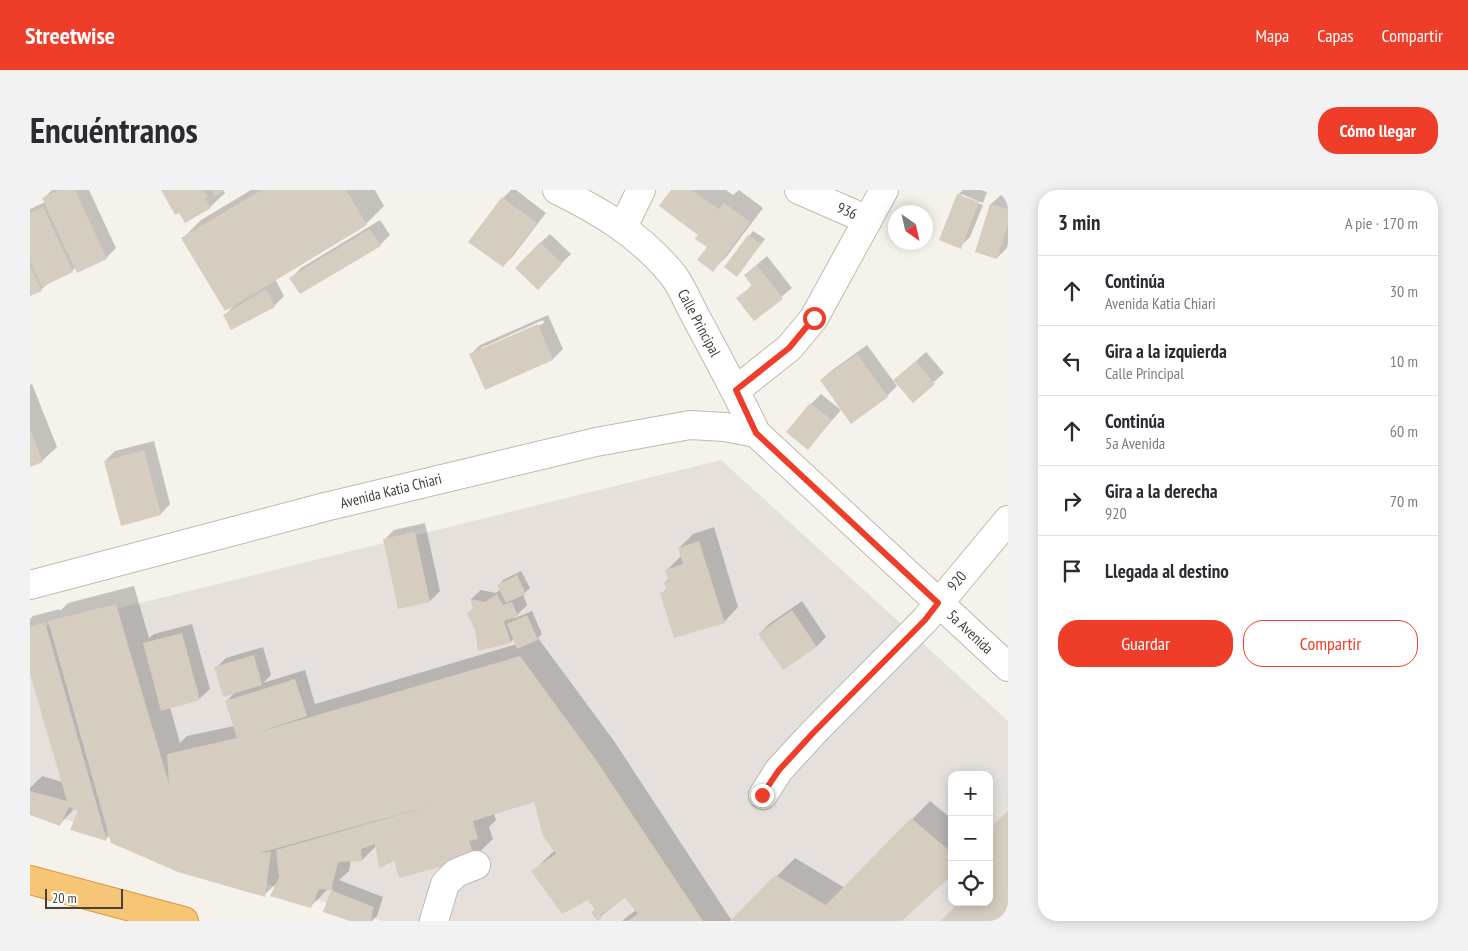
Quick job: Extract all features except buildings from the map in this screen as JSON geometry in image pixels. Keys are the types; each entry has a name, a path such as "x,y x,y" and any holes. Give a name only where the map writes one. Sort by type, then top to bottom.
{"highway":[{"path":"30,880 184,921"},
{"path":"30,886 137,921"}],"street":[{"name":"Calle Principal","path":"557,190 588,205 623,227 674,276 736,390 756,433"},
{"path":"623,227 641,190"},
{"name":"936","path":"799,190 868,220"},
{"path":"736,390 789,348 814,318 884,190"},
{"name":"Avenida Katia Chiari","path":"30,584 325,506 587,444 690,425 725,427 756,433"},
{"name":"5a Avenida","path":"756,433 1008,667"},
{"name":"920","path":"762,795 779,770 813,733 925,620 1008,520"},
{"path":"434,921 445,884 456,873 476,865"}],"shaded area":[{"path":"721,460 1008,721 1008,921 383,921 30,808 30,630"}],"route":[{"path":"762,795 779,770 925,620 938,603 756,433 736,390 789,348 814,318"}]}
